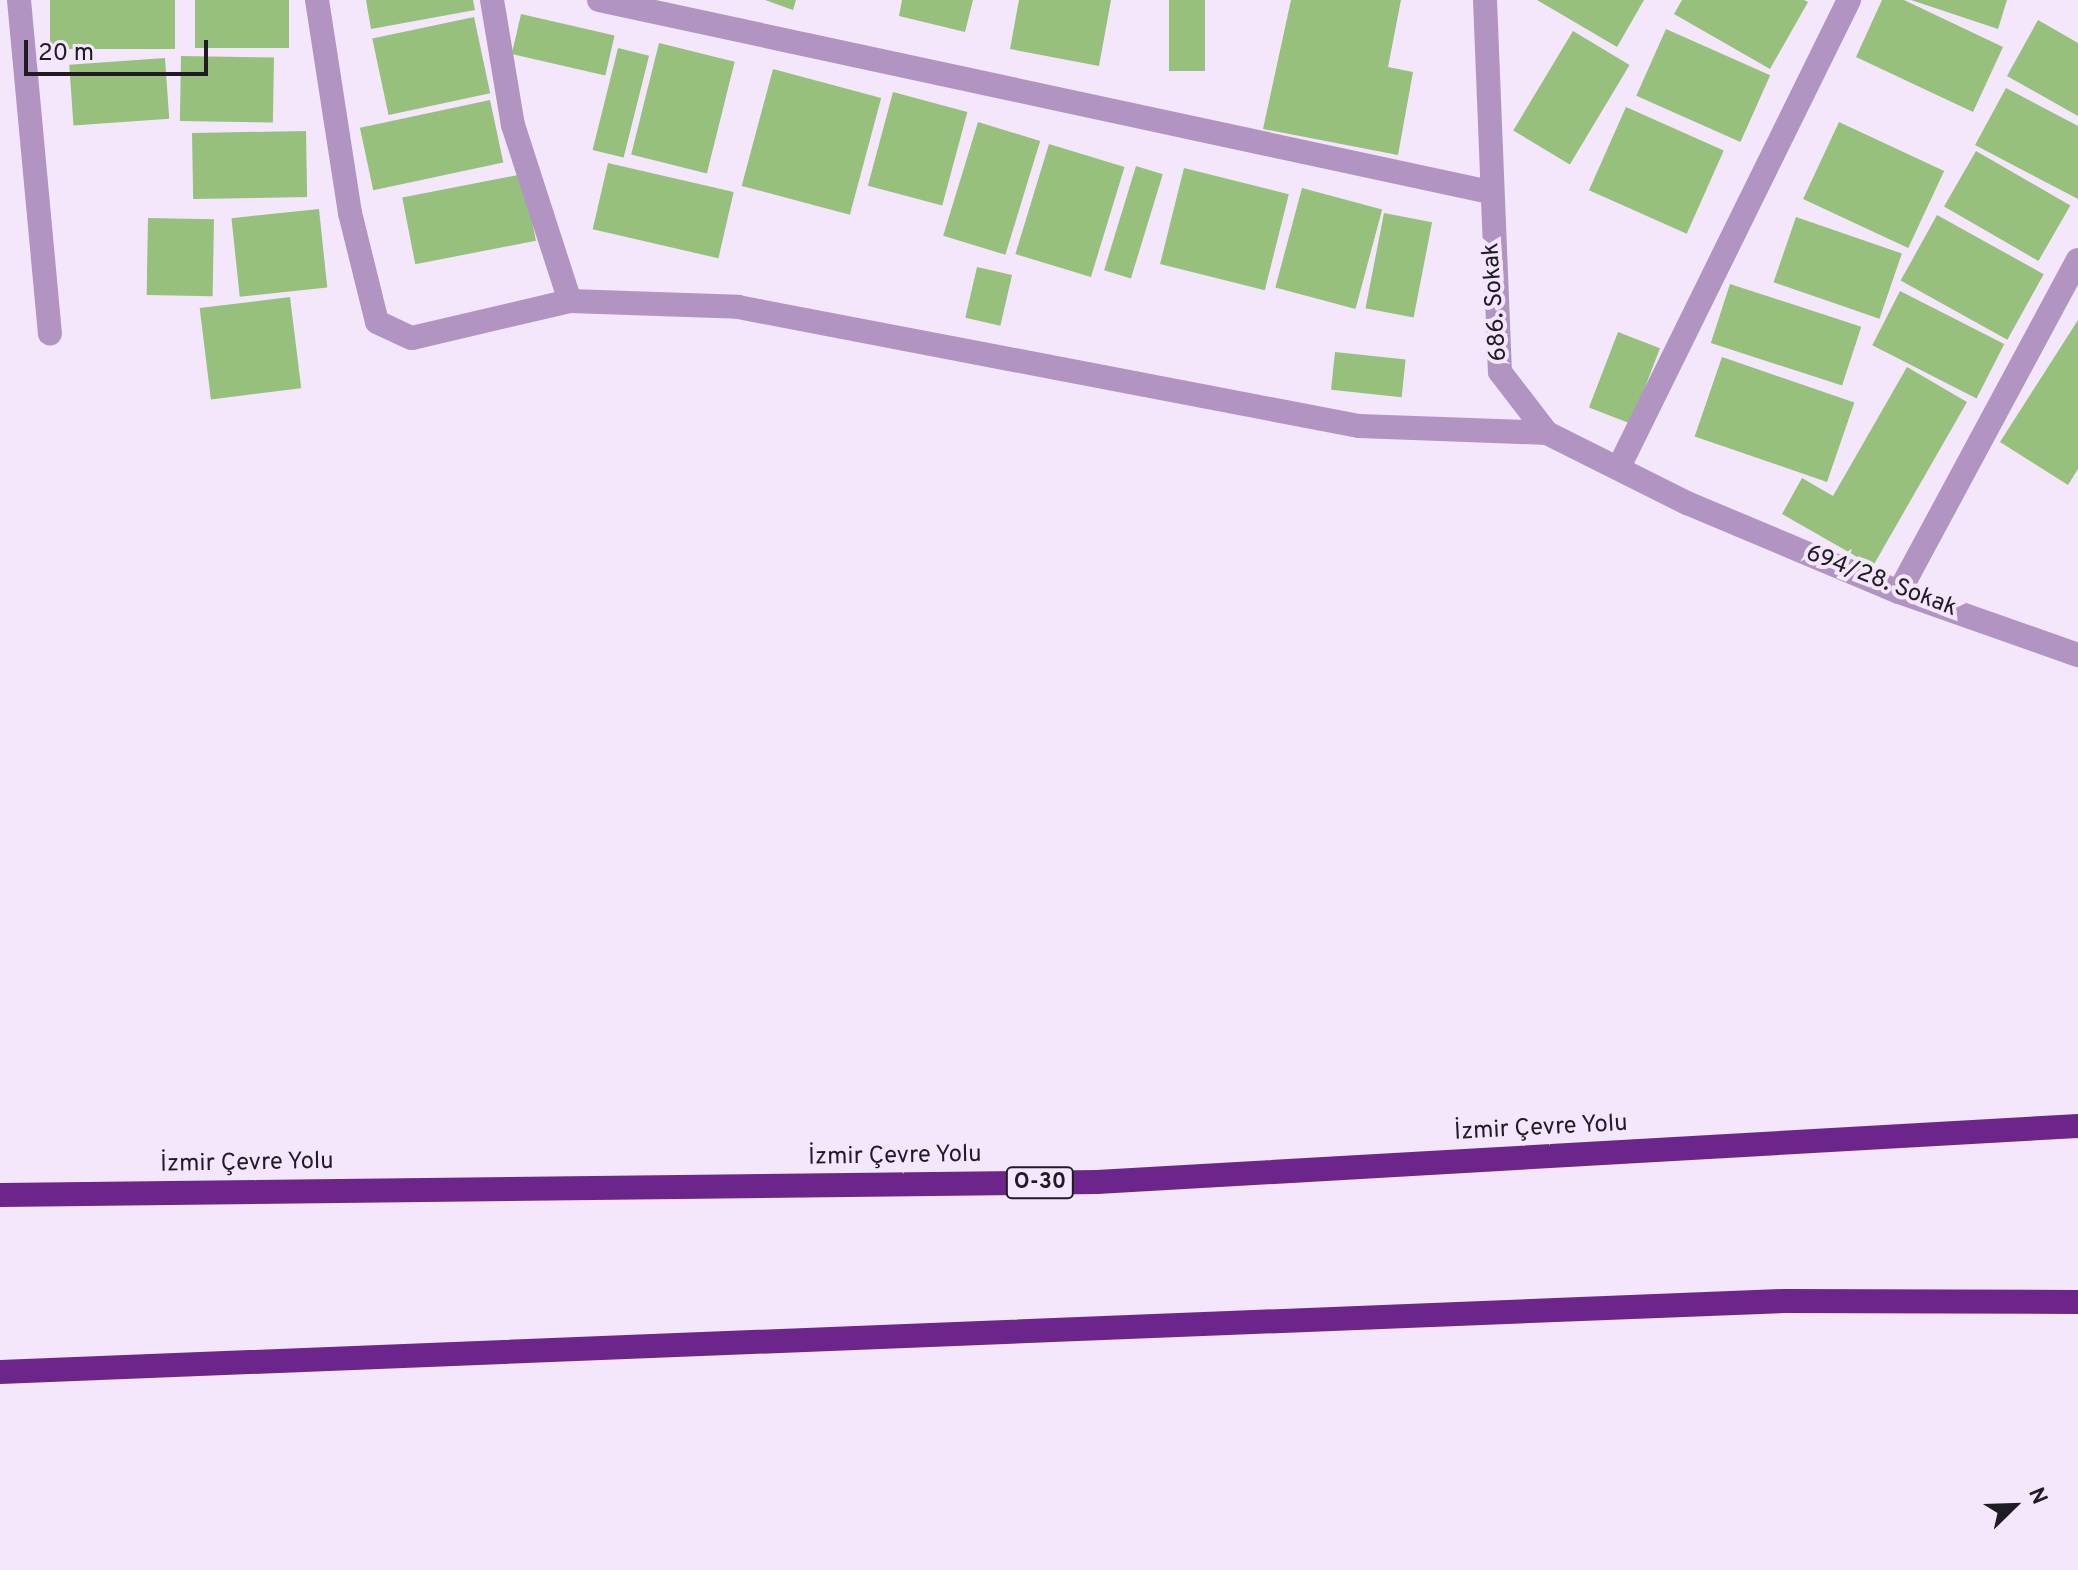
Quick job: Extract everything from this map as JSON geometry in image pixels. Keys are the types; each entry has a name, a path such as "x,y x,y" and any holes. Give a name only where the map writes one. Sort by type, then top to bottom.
{"highway":[{"name":"İzmir Çevre Yolu","path":"0,1195 1097,1182 2078,1126"},
{"path":"0,1372 1785,1301 2078,1302"}],"street":[{"path":"19,0 50,334"},
{"path":"317,0 350,213 377,322 412,338 570,301 738,307 1359,426 1547,433"},
{"path":"492,0 513,125 570,301"},
{"path":"599,0 1489,192"},
{"name":"686. Sokak","path":"1485,0 1489,192 1500,372 1547,433 1687,503"},
{"path":"1619,467 1849,0"},
{"path":"1899,592 2078,260"},
{"name":"694/28. Sokak","path":"1687,503 1899,592 2078,655"}],"building":[{"path":"50,0 175,0 175,49 50,49"},
{"path":"195,0 289,0 289,48 195,48"},
{"path":"366,0 473,0 475,10 371,29"},
{"path":"765,0 796,0 793,10"},
{"path":"902,0 973,0 965,32 899,16"},
{"path":"1019,0 1111,0 1099,66 1010,49"},
{"path":"1169,0 1205,0 1205,71 1169,71"},
{"path":"1291,0 1401,0 1388,67 1413,72 1398,155 1263,129"},
{"path":"1537,0 1644,0 1617,47"},
{"path":"1682,0 1808,2 1770,69 1674,14"},
{"path":"1882,0 1904,0 2003,47 1973,112 1856,57"},
{"path":"1911,0 2007,0 1998,29"},
{"path":"521,14 615,36 605,76 512,54"},
{"path":"474,17 490,93 388,115 372,39"},
{"path":"2038,20 2078,43 2078,116 2007,76"},
{"path":"1666,29 1770,75 1740,142 1636,96"},
{"path":"1573,31 1630,65 1570,164 1513,130"},
{"path":"659,43 735,62 707,173 631,155"},
{"path":"618,48 649,56 624,158 593,150"},
{"path":"181,56 274,58 273,123 180,121"},
{"path":"165,58 169,119 73,126 69,65"},
{"path":"773,69 881,98 850,215 742,186"},
{"path":"2006,88 2078,126 2078,199 1975,145"},
{"path":"893,92 967,112 942,206 868,186"},
{"path":"490,100 503,163 373,190 360,128"},
{"path":"1626,107 1724,151 1687,234 1589,190"},
{"path":"978,122 1040,141 1005,255 943,236"},
{"path":"1839,122 1944,171 1908,248 1803,199"},
{"path":"306,131 307,197 193,199 192,133"},
{"path":"1049,144 1125,167 1091,277 1015,254"},
{"path":"1976,151 2070,205 2038,261 1944,206"},
{"path":"608,163 734,192 718,258 593,229"},
{"path":"1136,166 1163,174 1131,278 1104,270"},
{"path":"1184,168 1289,194 1265,290 1160,264"},
{"path":"523,174 536,241 415,264 402,197"},
{"path":"1302,188 1382,209 1356,309 1275,287"},
{"path":"319,209 327,288 240,297 231,218"},
{"path":"1384,213 1432,222 1414,318 1365,308"},
{"path":"1937,215 2044,274 2007,340 1901,281"},
{"path":"1796,217 1902,253 1879,319 1774,282"},
{"path":"148,218 214,219 213,296 147,295"},
{"path":"977,267 1012,275 1000,326 965,318"},
{"path":"1730,284 1861,327 1842,386 1711,343"},
{"path":"1900,291 2004,344 1977,398 1872,345"},
{"path":"290,297 301,388 211,399 200,308"},
{"path":"2078,320 2078,469 2068,485 2000,442"},
{"path":"1618,332 1660,348 1631,424 1589,408"},
{"path":"1335,352 1406,359 1402,397 1331,390"},
{"path":"1722,357 1854,403 1827,482 1695,436"},
{"path":"1907,367 1967,402 1873,566 1782,514 1802,478 1833,496"}]}
